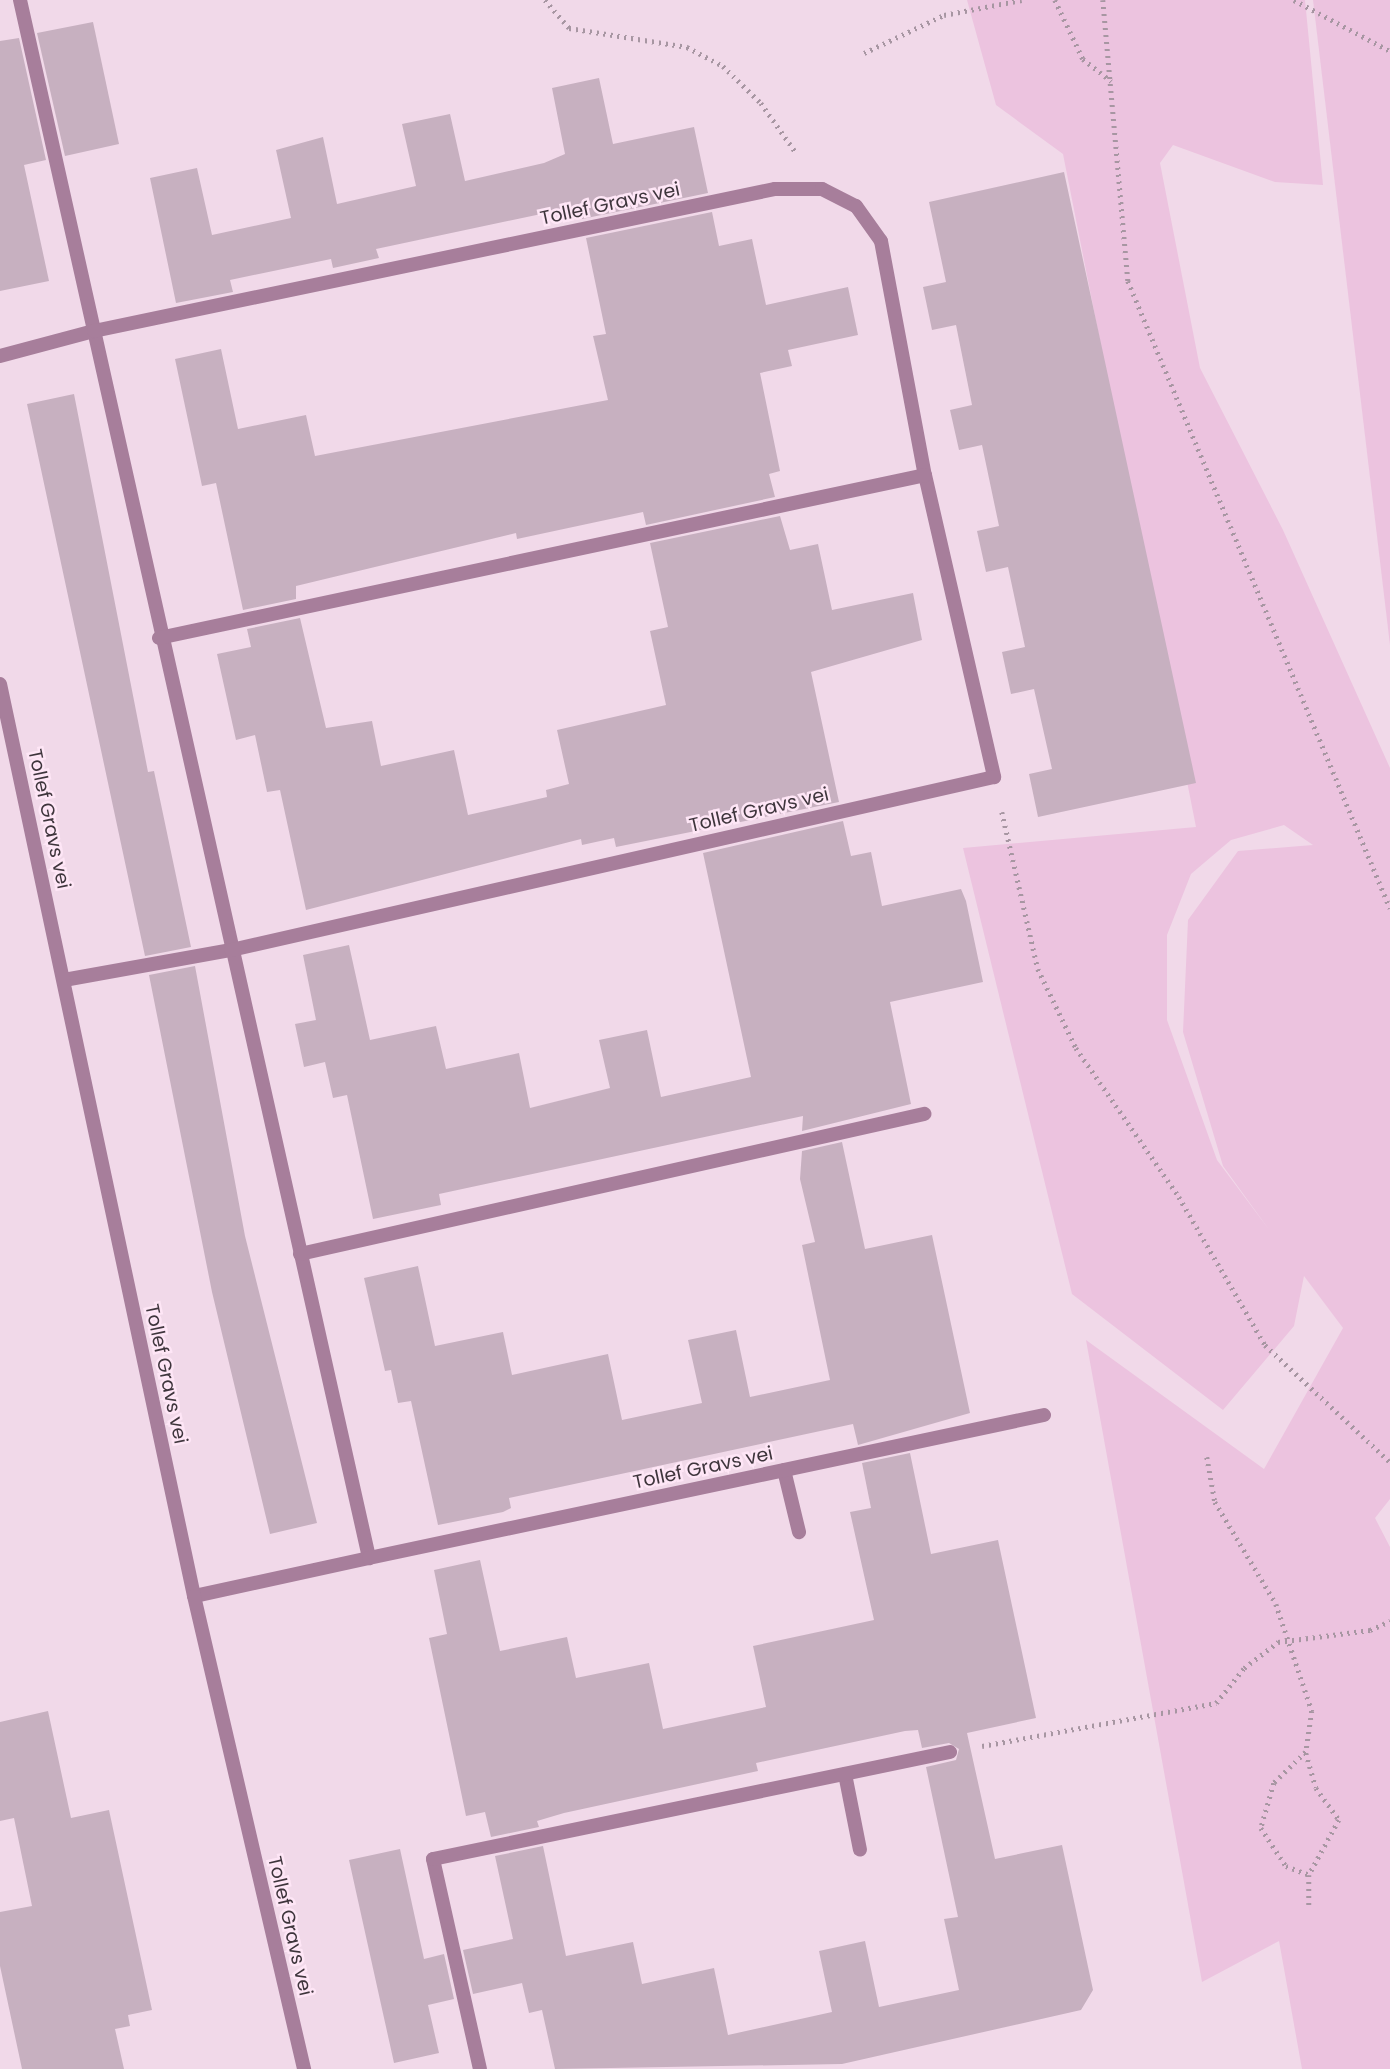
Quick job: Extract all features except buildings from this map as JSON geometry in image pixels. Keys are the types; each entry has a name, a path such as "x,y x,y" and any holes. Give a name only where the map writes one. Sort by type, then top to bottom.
{"street":[{"path":"20,0 159,638 369,1558"},
{"name":"Tollef Gravs vei","path":"0,356 94,331 775,189 822,189 856,206 881,242 925,475 993,777 231,950 64,980"},
{"path":"159,638 925,475"},
{"name":"Tollef Gravs vei","path":"0,684 194,1596 304,2069"},
{"path":"300,1254 924,1114"},
{"name":"Tollef Gravs vei","path":"194,1596 1044,1415"},
{"path":"784,1470 799,1532"},
{"path":"480,2069 433,1858 950,1752"},
{"path":"845,1774 860,1850"}],"path":[{"path":"545,0 569,28 687,47 723,66 761,103 822,189"},
{"path":"864,53 944,15 1022,0"},
{"path":"1055,0 1083,59 1111,82"},
{"path":"1103,0 1128,281 1390,908"},
{"path":"1294,0 1390,51"},
{"path":"993,777 1038,969 1076,1048 1180,1197 1265,1345 1389,1463"},
{"path":"1207,1457 1215,1502 1276,1604 1312,1711 1306,1752 1316,1788 1339,1820 1308,1875 1309,1905"},
{"path":"950,1752 1216,1703 1244,1668 1288,1641 1370,1630 1390,1621"},
{"path":"1306,1752 1274,1783 1261,1828 1286,1866 1308,1875"}],"shaded area":[{"path":"967,0 1305,0 1323,185 1275,182 1173,145 1160,163 1200,368 1283,530 1390,768 1390,1499 1375,1518 1390,1547 1390,2069 1302,2069 1279,1941 1202,1982 1086,1340 1264,1469 1343,1328 1304,1276 1294,1326 1223,1410 1072,1294 963,848 1196,827 1063,154 996,105","holes":["1284,825 1313,845 1238,851 1188,920 1183,1032 1223,1166 1270,1231 1217,1160 1167,1020 1167,935 1191,874 1231,840"]},
{"path":"1313,0 1390,0 1390,645"}]}
